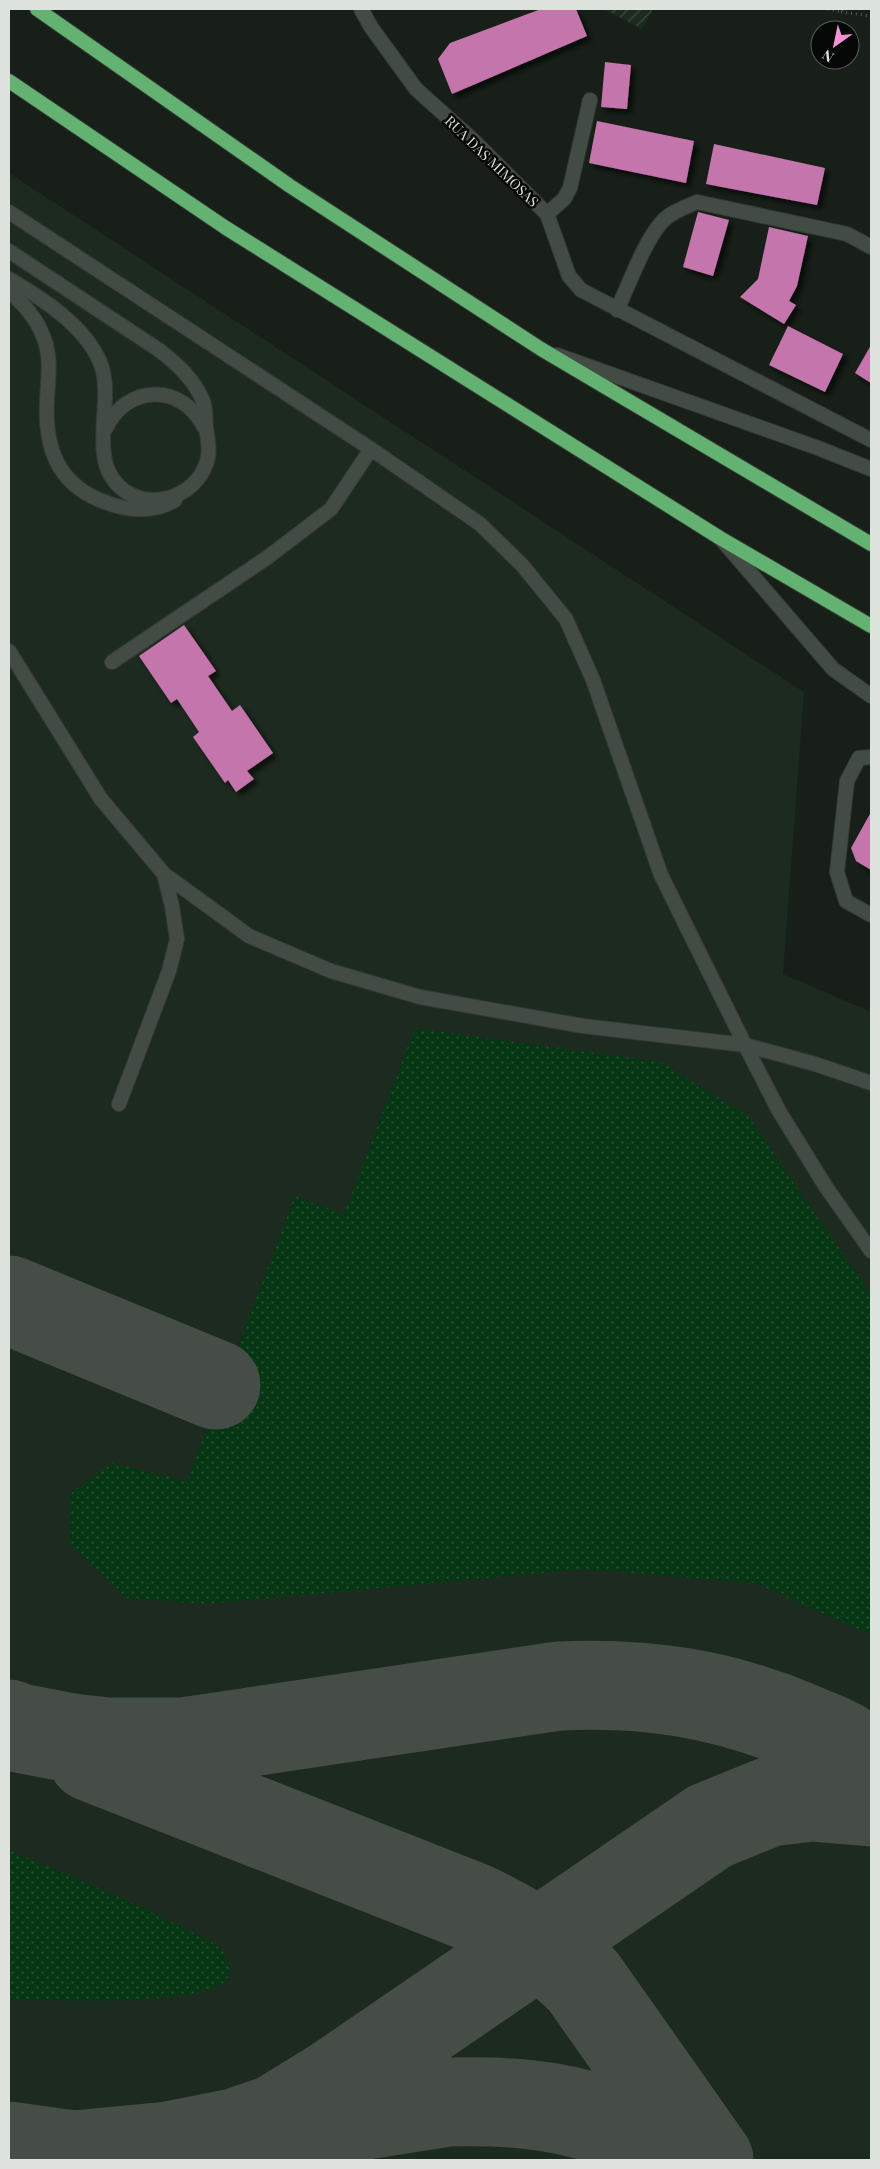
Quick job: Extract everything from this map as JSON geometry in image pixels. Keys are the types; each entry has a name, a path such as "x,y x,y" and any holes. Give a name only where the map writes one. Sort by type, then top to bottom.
{"highway":[{"path":"37,9 290,186 541,349 871,544"},
{"path":"9,81 226,228 720,538 871,626"}],"street":[{"name":"RUA DAS MIMOSAS","path":"361,9 371,27 416,89 474,141 547,214 569,276 581,290 871,440"},
{"path":"547,214 564,199 570,188 590,100"},
{"path":"617,310 650,238 661,223 677,210 697,202 847,234 871,247"},
{"path":"9,212 372,449 480,524 522,565 566,619 593,680 661,875 745,1046 784,1120 826,1187 871,1251"},
{"path":"9,250 159,350 181,368 204,402 209,442 204,469 193,486 173,502 152,509 131,510 106,503 74,487 57,465 49,436 47,402 50,364 44,336 27,308 9,291"},
{"path":"9,279 61,315 84,337 100,363 105,391 103,449 106,466 115,482 128,493 145,499 163,500 180,494 194,484 204,469"},
{"path":"541,349 808,444 871,469"},
{"path":"105,431 112,416 124,405 138,397 154,394 171,396 186,403 198,414 206,429"},
{"path":"112,662 268,557 331,509 372,449"},
{"path":"720,538 833,669 871,696"},
{"path":"9,642 19,668"},
{"path":"9,651 101,799 164,874 249,936 331,971 420,997 583,1026 745,1046 816,1064 871,1083"},
{"path":"871,757 859,758 847,781 838,872 846,901 871,915"},
{"path":"119,1104 169,971 176,939 172,906 164,874"}],"path":[{"path":"828,9 871,16"}],"shaded area":[{"path":"603,9 653,9 642,29"},
{"path":"9,173 804,692 783,974 871,1012 871,2160 9,2160"}],"green space":[{"path":"415,1028 661,1062 748,1116 871,1295 871,1635 755,1583 585,1569 205,1604 127,1598 70,1544 70,1494 113,1463 187,1481 295,1196 344,1214"},
{"path":"9,1850 145,1909 208,1940 221,1949 225,1955 229,1975 219,1986 196,1993 164,1998 128,2000 9,1999"}],"building":[{"path":"541,9 576,9 587,36 452,94 438,59 450,43"},
{"path":"605,62 631,65 627,109 601,107"},
{"path":"597,121 694,141 686,183 589,163"},
{"path":"714,144 825,168 817,205 706,184"},
{"path":"698,212 729,220 713,276 683,267"},
{"path":"769,227 808,236 797,286 789,301 796,305 784,324 740,297 758,279"},
{"path":"788,326 843,354 825,392 769,365"},
{"path":"871,345 871,383 855,373"},
{"path":"184,625 216,671 208,676 232,711 240,705 273,753 247,771 254,779 236,792 228,780 225,783 193,737 199,732 177,699 171,703 139,656"},
{"path":"871,812 871,870 856,861 851,848"}],"taxiway":[{"path":"9,1300 216,1385"},
{"path":"9,1724 19,1728 71,1738 108,1742 183,1742 559,1686 622,1686 683,1692 712,1698 771,1715 831,1739 871,1766"},
{"path":"92,1757 473,1907 503,1922 545,1948 583,1981 709,2160"},
{"path":"169,2146 235,2133 276,2119 333,2084 710,1826 769,1802 811,1797 871,1802"},
{"path":"9,2146 74,2155 169,2146 448,2102 488,2102 527,2104 585,2115 624,2129 680,2160"}]}
